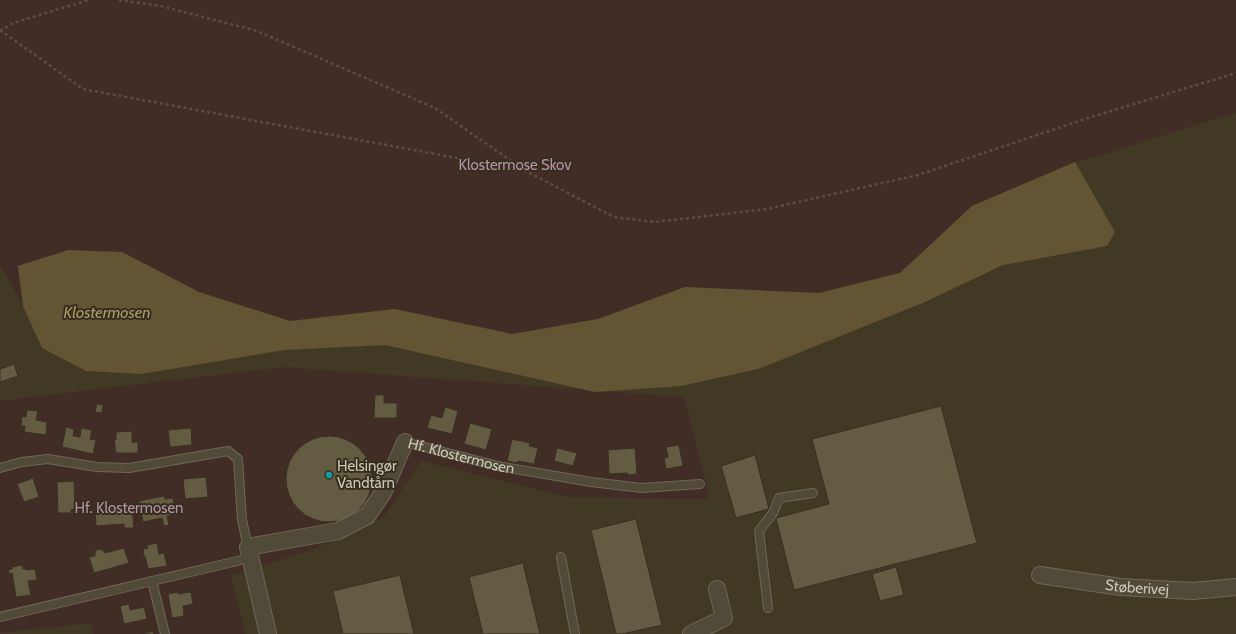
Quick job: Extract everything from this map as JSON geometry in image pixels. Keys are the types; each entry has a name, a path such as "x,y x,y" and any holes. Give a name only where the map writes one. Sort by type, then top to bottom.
{"street":[{"name":"Hf. Klostermosen","path":"249,552 338,531 367,516 383,493 405,442"},
{"path":"249,552 268,634"},
{"name":"Støberivej","path":"1040,575 1120,587 1194,591 1236,587"},
{"path":"691,634 724,618 717,589"}],"lane":[{"name":"Hf. Klostermosen","path":"405,442 498,466 591,482 642,488 700,484"},
{"path":"0,468 22,462 48,459 96,467 129,468 228,451 238,459 242,520 249,552"},
{"path":"768,608 759,531 772,513 779,498 813,493"},
{"name":"Hf. Klostermosen","path":"0,617 152,581 249,552"},
{"path":"561,557 575,634"},
{"path":"152,581 165,634"}],"path":[{"path":"89,0 13,23 0,30 84,89 524,170"},
{"path":"119,0 161,6 257,32 435,108 524,170 614,216 655,222 767,209 918,175 1091,117 1236,73"}],"green space":[{"name":"Klostermose Skov","path":"0,0 1236,0 1236,112 1103,155 1075,162 972,206 900,273 819,293 685,287 598,319 512,334 395,309 290,321 199,292 122,252 18,266 23,306 0,264"},
{"name":"Hf. Klostermosen","path":"285,367 684,397 710,499 567,497 421,461 383,518 309,551 231,576 246,634 93,634 90,623 0,633 0,401"}],"water":[{"name":"Klostermosen","path":"1075,162 1115,232 1107,246 1003,265 925,302 758,369 681,386 595,392 385,345 284,350 141,374 86,371 42,348 23,306 18,266 68,250 122,252 199,292 290,321 395,309 512,334 598,319 685,287 819,293 900,273 972,206"}],"building":[{"path":"14,364 18,376 0,382 0,369"},
{"path":"375,395 384,395 384,403 397,403 397,418 374,418"},
{"path":"97,404 103,405 102,413 95,412"},
{"path":"941,406 977,543 794,590 776,518 829,504 812,439"},
{"path":"445,407 458,411 452,434 427,428 431,415 442,418"},
{"path":"27,410 38,411 36,420 47,422 46,435 24,432 25,426 21,426 22,416 26,417"},
{"path":"470,423 492,429 486,450 464,444"},
{"path":"66,427 74,429 73,436 80,437 81,428 92,430 90,439 96,440 93,454 62,447"},
{"path":"191,428 192,445 170,447 168,430"},
{"path":"132,431 132,442 138,442 138,453 116,453 114,440 116,440 116,432"},
{"name":"Helsingør Vandtårn","path":"321,436 337,436 346,439 360,448 369,462 372,471 372,487 369,496 360,510 346,519 337,522 321,522 305,515 298,510 293,503 286,487 286,471 293,455 298,448 305,443"},
{"path":"512,439 530,443 529,446 538,448 534,464 518,461 517,463 507,461"},
{"path":"679,445 683,466 666,469 664,458 668,457 666,447"},
{"path":"557,448 577,453 573,466 554,461"},
{"path":"635,448 637,474 609,474 608,450"},
{"path":"755,455 769,509 736,518 721,466"},
{"path":"206,477 208,497 185,499 183,479"},
{"path":"33,478 39,497 24,502 17,484"},
{"path":"74,481 75,509 71,510 71,513 58,513 57,482"},
{"path":"164,496 165,499 173,498 176,515 167,516 169,525 164,526 162,518 143,522 139,501"},
{"path":"132,506 134,528 124,528 124,524 96,526 95,508"},
{"path":"636,519 662,625 616,634 591,530"},
{"path":"157,543 159,554 164,553 167,566 148,569 143,552 144,549 148,548 147,545"},
{"path":"124,548 129,563 94,573 89,557 95,556 95,550 101,549 105,553"},
{"path":"523,563 540,634 483,634 469,577"},
{"path":"22,565 23,569 35,569 37,580 28,581 31,595 16,597 12,573 9,574 8,570 12,569 12,567"},
{"path":"896,567 904,595 880,601 872,574"},
{"path":"400,575 414,634 343,634 333,591"},
{"path":"178,592 178,594 191,592 193,604 183,606 184,616 172,618 168,594"},
{"path":"129,604 130,610 144,607 147,619 124,624 120,606"},
{"path":"153,631 154,634 142,634"}],"place":[{"name":"Helsingør Vandtårn","path":"329,475"}]}
